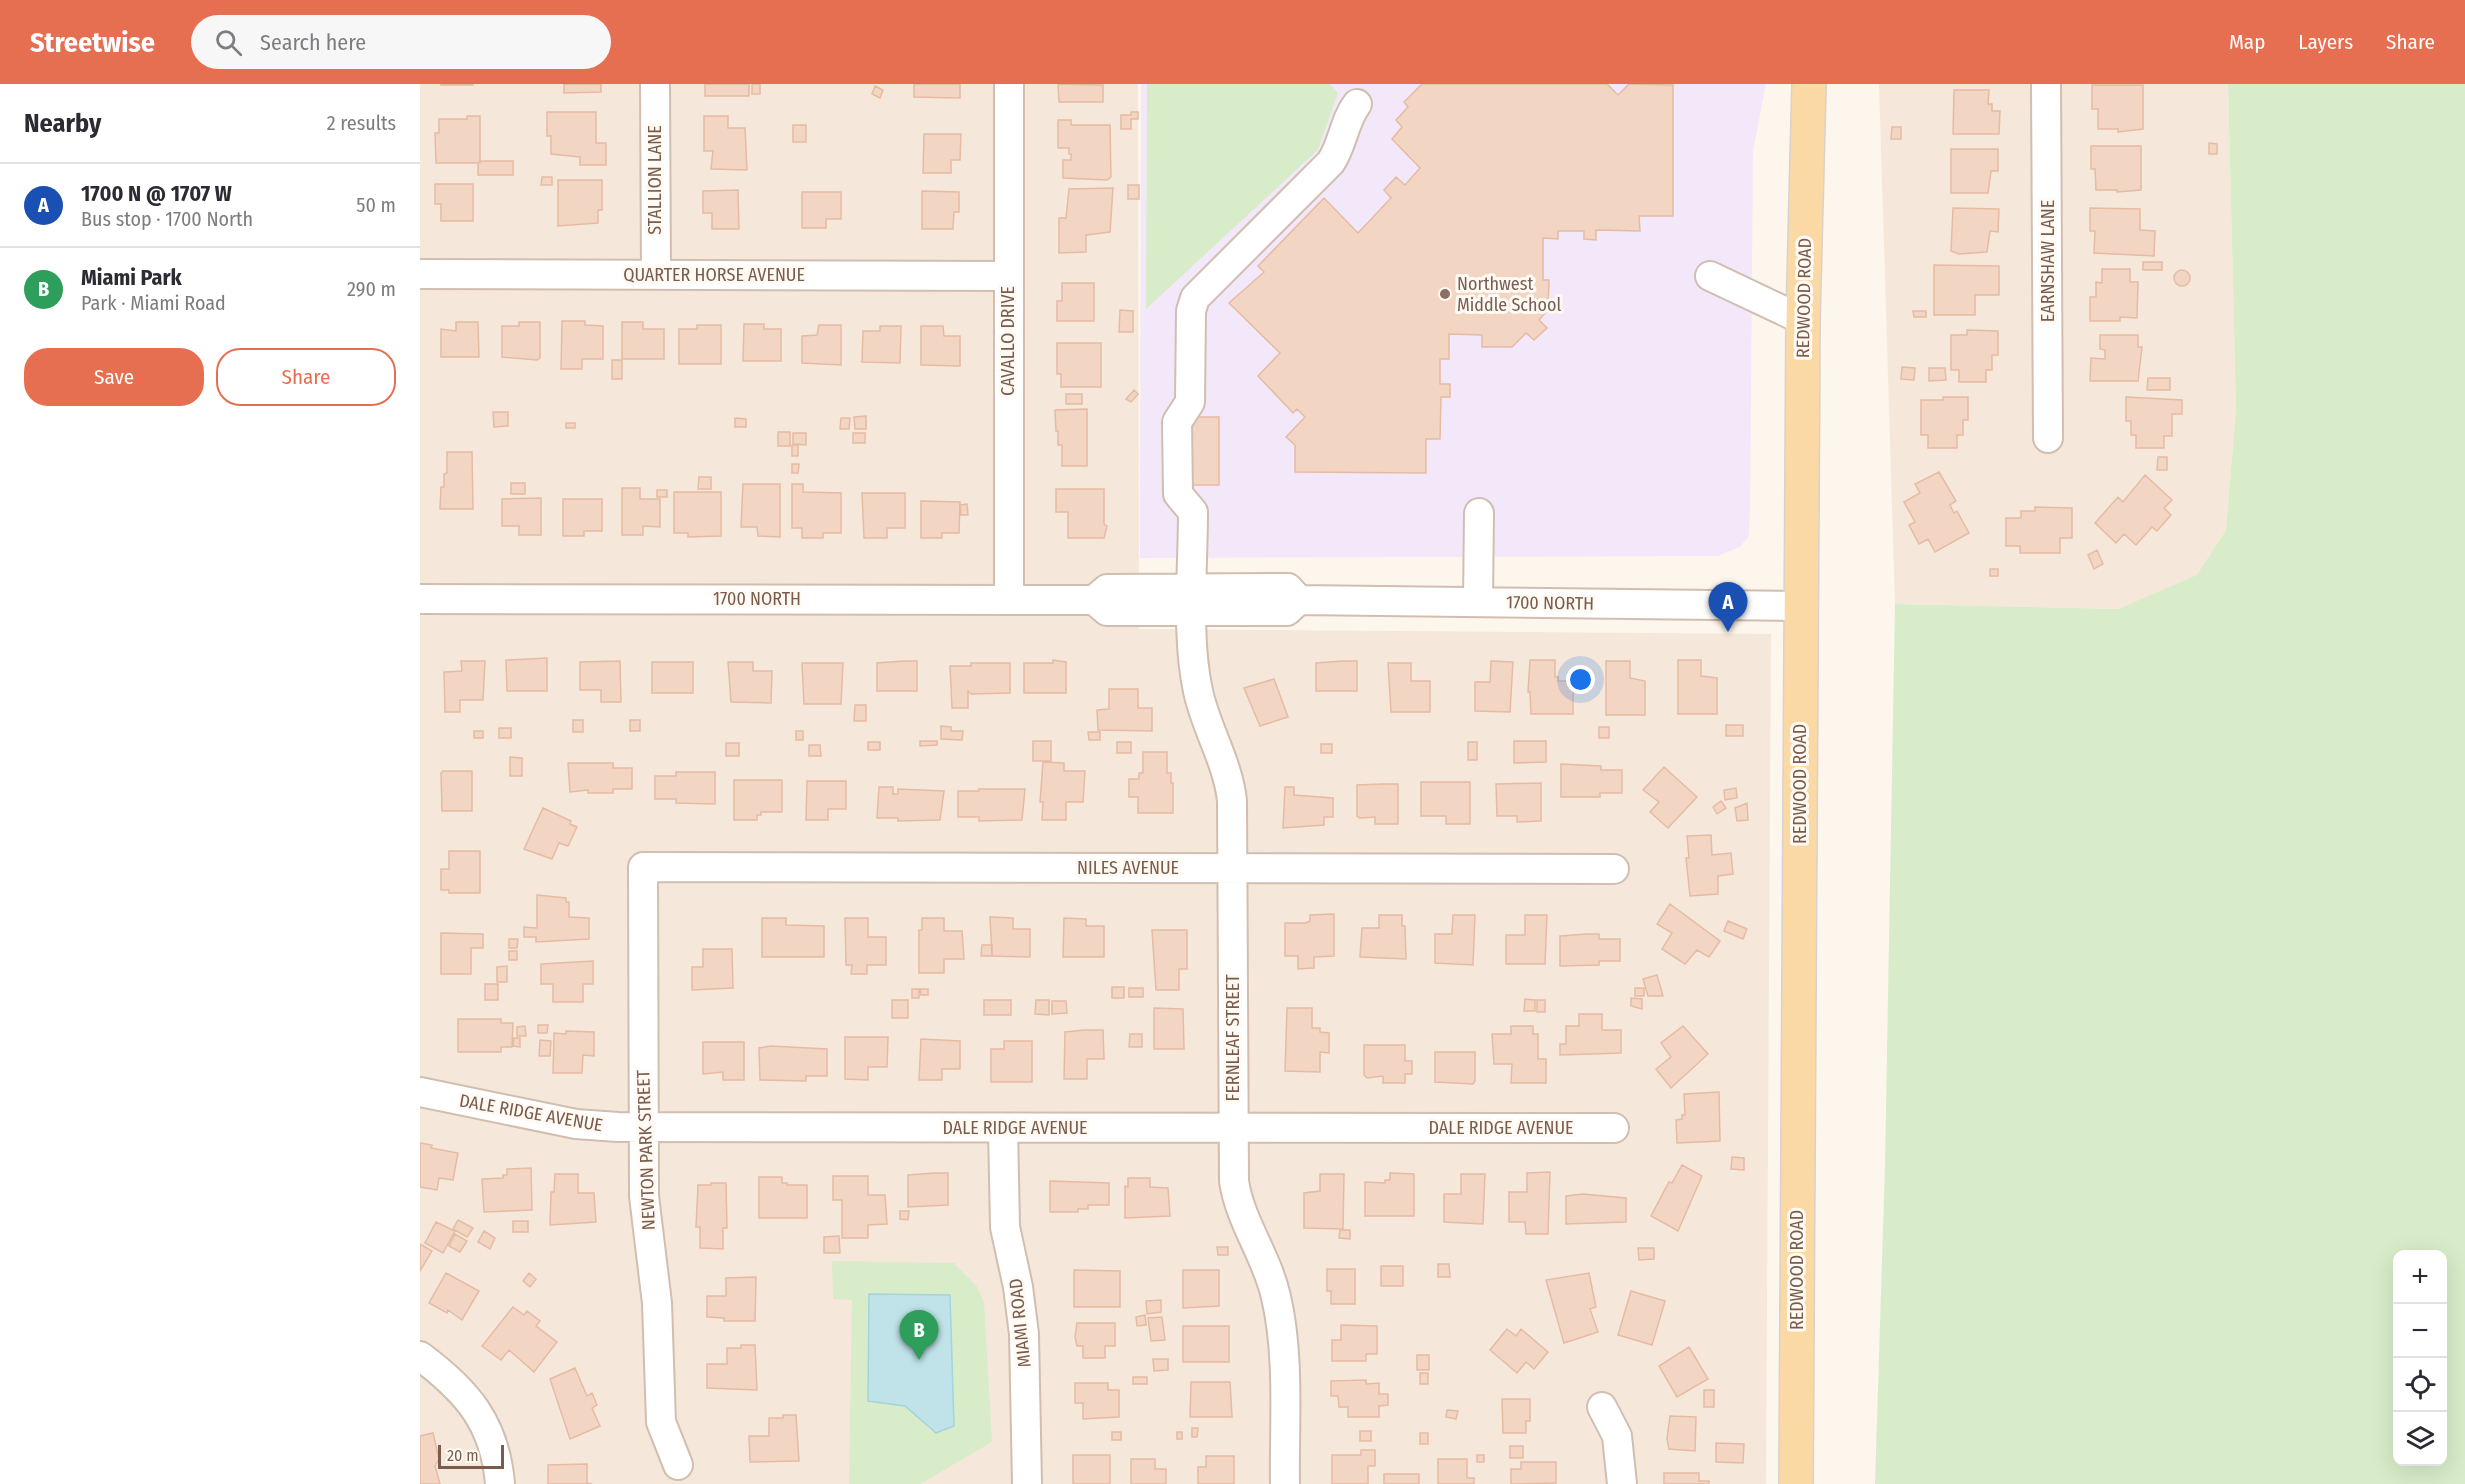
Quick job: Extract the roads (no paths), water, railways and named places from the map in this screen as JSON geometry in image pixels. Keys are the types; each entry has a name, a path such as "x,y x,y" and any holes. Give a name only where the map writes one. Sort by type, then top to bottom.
{"main road":[{"name":"REDWOOD ROAD","path":"1796,1484 1803,320 1809,84"}],"street":[{"name":"STALLION LANE","path":"655,84 656,275"},
{"name":"CAVALLO DRIVE","path":"1009,84 1009,599"},
{"name":"EARNSHAW LANE","path":"2046,84 2048,438"},
{"name":"FERNLEAF STREET","path":"1285,1484 1284,1364 1280,1318 1270,1274 1238,1203 1233,1181 1231,786 1198,693 1193,657 1193,512 1178,494 1177,422 1190,402 1191,311 1195,298 1331,162 1338,152 1349,118 1358,104"},
{"name":"QUARTER HORSE AVENUE","path":"420,274 1008,276"},
{"path":"1710,276 1803,320"},
{"path":"1478,602 1479,513"},
{"name":"1700 NORTH","path":"420,599 1094,600 1107,589 1287,611 1299,600 1801,606"},
{"name":"NILES AVENUE","path":"643,867 1614,868"},
{"name":"NEWTON PARK STREET","path":"643,867 644,1196 658,1313 660,1416 678,1464"},
{"name":"DALE RIDGE AVENUE","path":"420,1092 576,1124 642,1127 1614,1128"},
{"name":"MIAMI ROAD","path":"1003,1128 1005,1227 1018,1287 1024,1334 1027,1484"},
{"path":"420,1356 462,1390 479,1413 491,1438 500,1484"},
{"path":"1602,1407 1617,1436 1622,1484"}],"water":[{"path":"869,1294 950,1295 954,1426 936,1433 905,1406 868,1401"}],"place":[{"name":"Northwest Middle School","path":"1445,294"},
{"name":"1700 N @ 1707 W","path":"1728,632"},
{"name":"Miami Park","path":"919,1360"}]}
